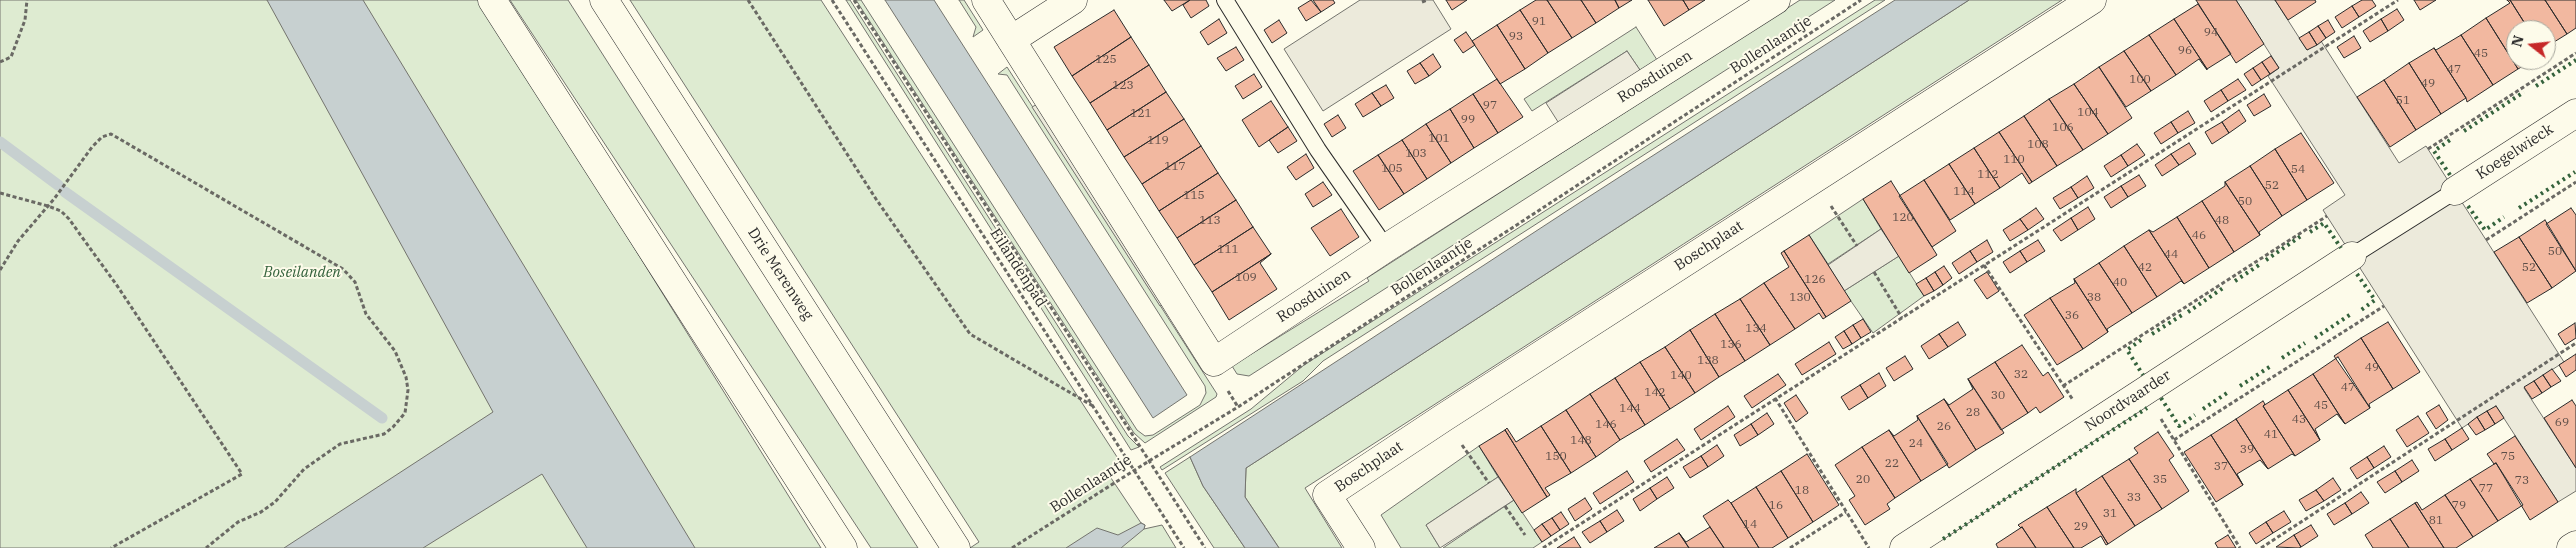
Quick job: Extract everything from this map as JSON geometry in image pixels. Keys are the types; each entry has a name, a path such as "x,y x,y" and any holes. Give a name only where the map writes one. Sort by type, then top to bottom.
{"main road":[{"path":"492,0 844,548"},
{"name":"Drie Merenweg","path":"604,0 956,548"},
{"name":"Roosduinen","path":"986,0 1214,362 1386,248 1776,0"},
{"path":"1011,40 1073,0"},
{"name":"Boschplaat","path":"1361,548 1327,495 1443,418 2092,0"},
{"name":"Koegelwieck","path":"2454,191 2576,113"},
{"name":"Noordvaarder","path":"1904,548 2352,256"},
{"path":"2571,548 2576,545"}],"lane":[{"path":"1225,0 1318,150 1386,248"},
{"path":"2352,256 2454,191"}],"path":[{"path":"0,62 11,57 24,20 27,0"},
{"path":"748,0 876,199 970,334 1094,407"},
{"name":"Eilandenpad","path":"832,0 1184,548"},
{"path":"854,0 1205,548"},
{"path":"1422,2 1427,0"},
{"name":"Bollenlaantje","path":"1012,548 1149,460 1247,401 1861,0"},
{"path":"1543,548 2398,0"},
{"path":"2428,149 2576,53"},
{"path":"0,270 18,241 48,206 92,147 102,137 111,134 343,269 355,282 371,322 395,351 406,377 408,390 405,413 384,434 340,444 304,469 275,502 261,512 238,522 206,548"},
{"path":"2486,240 2576,182"},
{"path":"0,193 48,206 61,211 69,219 118,286 242,474 111,548"},
{"path":"1838,216 1857,246"},
{"path":"2064,386 2326,216"},
{"path":"1984,265 2090,427"},
{"path":"1874,272 1902,318"},
{"path":"2174,440 2384,306"},
{"path":"2261,548 2576,343"},
{"path":"2143,391 2240,548"},
{"path":"1775,398 1870,548"},
{"path":"1443,418 1489,483"},
{"path":"1505,506 1525,535"},
{"path":"1790,548 1846,512"}],"green space":[{"name":"Boseilanden","path":"0,0 480,0 821,548 0,548"},
{"path":"510,0 568,0 918,548 871,548"},
{"path":"630,0 821,0 1119,460 1107,472 1141,523 1145,525 1144,529 1162,525 1176,548 970,548 979,542"},
{"path":"846,0 850,0 1128,436 1139,447 1131,450"},
{"path":"856,0 861,0 1137,430 1145,436 1153,435 1200,405 1206,393 1205,386 1007,75 998,74 1007,67 1217,394 1216,397 1145,443 1134,433"},
{"path":"959,0 964,0 983,30 973,37 976,27"},
{"path":"1800,0 1835,0 1249,376 1237,374 1232,366 1369,281 1367,278"},
{"path":"1875,0 1885,0 1323,361 1303,381 1162,470 1160,467 1251,409 1304,365"},
{"path":"1969,0 2062,0 1305,488 1342,548 1279,548 1245,497 1246,468"},
{"path":"1636,27 1659,63 1642,73 1627,51 1532,111 1524,99"},
{"path":"1863,199 1881,229 1828,264 1809,235"},
{"path":"1899,256 1924,296 1873,333 1844,291"},
{"path":"1479,446 1498,477 1426,525 1440,548 1401,548 1381,515"},
{"path":"1190,457 1203,486 1245,548 1214,548 1165,473"},
{"path":"1514,500 1542,542 1533,548 1443,548"}],"shaded area":[{"path":"267,0 363,0 695,548 587,548 542,474 423,548 284,548 493,412"},
{"path":"885,0 934,0 1187,395 1153,418"},
{"path":"1360,0 1433,0 1451,29 1323,111 1284,49"},
{"path":"1895,0 1969,0 1246,468 1245,497 1279,548 1245,548 1203,486 1190,457"},
{"path":"2236,0 2275,0 2307,50 2321,41 2399,163 2426,146 2564,362 2524,388 2576,468 2576,491 2558,502 2496,406 2462,428 2323,210 2345,195 2268,76 2279,68"},
{"path":"1627,51 1642,73 1560,125 1546,103"},
{"path":"1043,101 1171,300 1160,306 1032,107"},
{"path":"1881,229 1899,256 1844,291 1828,265"},
{"path":"1498,477 1514,500 1440,548 1426,525"},
{"path":"1141,523 1145,525 1144,529 1121,548 1066,548 1097,528 1118,535"}],"building":[{"path":"1164,0 1190,0 1172,11"},
{"path":"1190,0 1206,0 1209,6 1191,18 1183,5"},
{"path":"1311,0 1321,12 1306,21 1298,8"},
{"path":"1313,0 1333,0 1335,3 1321,12"},
{"path":"1446,0 1467,0 1452,10"},
{"path":"1536,0 1547,0 1572,38 1548,53 1520,10"},
{"path":"1547,0 1581,0 1596,23 1572,38"},
{"path":"1581,0 1615,0 1619,8 1596,23"},
{"path":"1615,0 1632,0 1619,8"},
{"path":"1648,0 1683,0 1689,10 1664,26"},
{"path":"1683,0 1705,0 1689,10"},
{"path":"2196,0 2236,0 2264,44 2236,63"},
{"path":"2275,0 2315,0 2316,2 2288,20"},
{"path":"2362,0 2372,0 2376,6 2359,17 2352,6"},
{"path":"2414,0 2436,0 2420,10"},
{"path":"2507,0 2510,0 2523,20 2506,20 2506,50 2486,18 2510,3"},
{"path":"2510,0 2545,0 2567,34 2556,41 2556,20 2523,20"},
{"path":"2545,0 2576,0 2576,28 2567,34"},
{"path":"2198,4 2231,54 2207,69 2174,19"},
{"path":"2352,6 2359,17 2342,28 2335,17"},
{"path":"2397,9 2404,20 2388,31 2381,19"},
{"path":"1114,10 1131,37 1072,76 1054,47"},
{"path":"1520,10 1548,53 1525,69 1497,25"},
{"path":"2486,18 2506,50 2506,70 2516,70 2493,85 2461,35"},
{"path":"1219,19 1227,33 1208,45 1200,32"},
{"path":"2174,19 2207,70 2199,59 2176,75 2149,35"},
{"path":"2381,19 2388,31 2370,42 2363,31"},
{"path":"1279,20 1287,33 1272,43 1264,30"},
{"path":"2328,20 2335,32 2326,38 2318,26"},
{"path":"1497,25 1525,69 1500,84 1472,41"},
{"path":"2318,26 2326,38 2317,45 2309,32"},
{"path":"1466,32 1475,45 1463,53 1454,40"},
{"path":"2309,32 2317,45 2307,50 2299,38"},
{"path":"2149,35 2176,75 2151,91 2124,51"},
{"path":"2461,35 2493,85 2467,102 2434,48 2436,50"},
{"path":"2354,36 2361,48 2344,58 2337,47"},
{"path":"1131,37 1149,65 1090,103 1072,76"},
{"path":"1236,47 1244,60 1226,71 1217,58"},
{"path":"2434,48 2466,98 2441,114 2409,63"},
{"path":"2124,51 2151,91 2126,107 2099,67"},
{"path":"1433,54 1441,67 1429,76 1420,63"},
{"path":"2271,56 2279,68 2270,74 2262,62"},
{"path":"2262,62 2270,74 2261,80 2253,68"},
{"path":"1420,63 1429,76 1415,84 1407,71"},
{"path":"2409,63 2441,114 2416,130 2384,80"},
{"path":"1149,65 1166,92 1107,130 1090,103"},
{"path":"2099,67 2132,118 2108,134 2074,84"},
{"path":"2253,68 2261,80 2252,86 2244,74"},
{"path":"1254,74 1262,87 1243,99 1235,86"},
{"path":"1497,79 1523,117 1498,133 1473,94"},
{"path":"2238,79 2246,90 2228,101 2221,90"},
{"path":"2384,80 2416,130 2390,147 2357,97"},
{"path":"2074,84 2108,134 2083,150 2049,99"},
{"path":"1386,85 1394,98 1381,106 1372,93"},
{"path":"2221,90 2228,101 2211,112 2204,101"},
{"path":"1166,92 1184,119 1124,157 1107,130"},
{"path":"1372,93 1381,106 1363,117 1355,104"},
{"path":"1473,94 1498,133 1474,148 1450,109"},
{"path":"2264,94 2271,106 2254,116 2247,105"},
{"path":"2049,99 2083,150 2057,166 2024,116"},
{"path":"1271,101 1288,127 1259,147 1242,120"},
{"path":"1450,109 1474,148 1451,163 1426,124"},
{"path":"2239,110 2246,121 2229,133 2222,122"},
{"path":"2188,111 2195,123 2178,133 2171,122"},
{"path":"1338,115 1346,128 1332,137 1324,124"},
{"path":"2024,116 2057,166 2032,182 1999,132"},
{"path":"1184,119 1201,146 1142,184 1124,157"},
{"path":"2171,122 2178,133 2161,144 2154,133"},
{"path":"2222,122 2229,133 2212,144 2205,132"},
{"path":"1426,124 1451,163 1427,179 1402,140"},
{"path":"1288,127 1297,141 1278,153 1269,140"},
{"path":"1999,132 2032,182 2029,184 2022,173 2000,188 1974,148"},
{"path":"2301,133 2334,183 2307,200 2275,149"},
{"path":"1402,140 1427,179 1404,194 1378,155"},
{"path":"2189,143 2196,154 2179,165 2171,154"},
{"path":"2137,144 2145,155 2128,166 2121,155"},
{"path":"1201,146 1218,173 1159,211 1142,184"},
{"path":"1974,148 2000,188 1975,204 1949,164"},
{"path":"2275,149 2307,200 2282,216 2250,166"},
{"path":"1306,154 1314,168 1296,180 1287,167"},
{"path":"2171,154 2179,165 2162,176 2155,165"},
{"path":"1378,155 1404,194 1379,210 1353,171"},
{"path":"2121,155 2128,166 2111,177 2104,166"},
{"path":"1949,164 1975,204 1950,220 1924,180"},
{"path":"2250,166 2282,216 2259,232 2260,235 2225,182"},
{"path":"1218,173 1236,200 1177,238 1159,211"},
{"path":"2139,175 2146,186 2128,197 2121,186"},
{"path":"2087,176 2094,188 2078,198 2071,187"},
{"path":"1924,180 1956,231 1932,247 1899,196"},
{"path":"1891,181 1937,255 1909,273 1863,199"},
{"path":"1323,182 1332,195 1313,207 1305,194"},
{"path":"2225,182 2260,235 2234,252 2202,201 2225,186"},
{"path":"2121,186 2128,197 2111,208 2104,197"},
{"path":"2071,187 2078,198 2060,209 2053,198"},
{"path":"1236,200 1253,227 1194,265 1177,238"},
{"path":"2202,201 2234,252 2209,268 2177,217"},
{"path":"2088,207 2095,219 2078,230 2071,218"},
{"path":"2036,208 2044,219 2028,230 2020,219"},
{"path":"2571,208 2576,215 2576,271 2546,224"},
{"path":"1341,209 1359,237 1330,256 1311,228"},
{"path":"2177,217 2209,268 2184,284 2149,230 2153,232"},
{"path":"2071,218 2078,230 2061,241 2053,230"},
{"path":"2020,219 2028,230 2010,241 2003,230"},
{"path":"2545,220 2576,271 2552,288 2519,237"},
{"path":"1253,227 1271,254 1212,292 1194,265"},
{"path":"2149,230 2184,284 2181,281 2157,297 2124,246"},
{"path":"1809,235 1851,301 1826,317 1784,251"},
{"path":"2519,237 2552,288 2527,303 2494,252"},
{"path":"1987,240 1993,252 1977,262 1970,251"},
{"path":"2038,240 2045,251 2027,262 2020,251"},
{"path":"2124,246 2157,297 2132,313 2099,263"},
{"path":"1784,251 1826,317 1823,319 1819,313 1795,329 1764,283 1789,267 1781,253"},
{"path":"1970,251 1977,262 1959,274 1952,263"},
{"path":"2020,251 2027,262 2010,273 2003,262"},
{"path":"1271,254 1260,263 1277,289 1229,320 1212,292"},
{"path":"2099,263 2132,313 2107,329 2108,332 2074,279"},
{"path":"1944,266 1952,278 1943,285 1935,272"},
{"path":"1935,272 1943,285 1934,291 1926,278"},
{"path":"1987,272 1999,291 1987,299 1974,280"},
{"path":"1926,278 1934,291 1924,296 1916,284"},
{"path":"2074,279 2108,332 2083,349 2050,298 2075,283"},
{"path":"1764,283 1795,329 1770,345 1740,299"},
{"path":"2050,298 2083,349 2057,365 2024,315"},
{"path":"1740,299 1770,345 1745,361 1715,314"},
{"path":"1715,314 1745,361 1719,377 1690,330"},
{"path":"1863,319 1871,332 1861,338 1853,325"},
{"path":"1958,322 1966,335 1948,347 1939,334"},
{"path":"2388,322 2420,372 2393,389 2361,338"},
{"path":"2575,323 2576,338 2565,345 2558,334"},
{"path":"1853,325 1861,338 1852,344 1844,331"},
{"path":"1690,330 1719,377 1695,393 1665,347"},
{"path":"1844,331 1852,344 1843,349 1835,337"},
{"path":"1939,334 1948,347 1929,359 1921,346"},
{"path":"2361,338 2393,389 2369,404 2370,408 2334,356"},
{"path":"1829,342 1836,354 1802,375 1795,364"},
{"path":"2022,345 2043,376 2048,372 2064,397 2040,413 2036,407 2028,413 1995,362"},
{"path":"1665,347 1695,393 1670,409 1640,362"},
{"path":"2576,354 2576,370 2566,377 2559,365"},
{"path":"1905,356 1913,369 1894,381 1886,368"},
{"path":"2338,357 2370,408 2345,424 2313,374"},
{"path":"1640,362 1670,409 1645,425 1615,378"},
{"path":"1995,362 2028,413 2001,430 1968,379"},
{"path":"2552,369 2561,381 2551,387 2543,375"},
{"path":"1879,373 1886,386 1868,398 1860,385"},
{"path":"1778,374 1786,385 1752,408 1744,396"},
{"path":"2313,374 2345,424 2337,414 2315,429 2320,440 2288,390"},
{"path":"2543,375 2551,387 2542,393 2534,381"},
{"path":"1615,378 1645,425 1620,440 1590,394"},
{"path":"1968,379 2004,433 1976,450 1944,399 1949,405 1973,389"},
{"path":"2534,381 2542,393 2532,399 2524,387"},
{"path":"1860,385 1868,398 1849,410 1841,397"},
{"path":"2288,390 2320,440 2295,456 2263,406"},
{"path":"1590,394 1620,440 1596,457 1566,410"},
{"path":"1796,395 1808,413 1796,422 1784,403"},
{"path":"1944,399 1976,450 1949,468 1917,416"},
{"path":"2572,400 2576,406 2576,468 2544,418"},
{"path":"2263,401 2265,404 2263,406 2295,456 2292,454 2268,469 2236,419"},
{"path":"2439,405 2448,420 2436,429 2426,413"},
{"path":"1728,406 1735,417 1701,440 1694,429"},
{"path":"2496,406 2504,418 2495,424 2487,411"},
{"path":"1566,410 1596,457 1571,473 1541,426"},
{"path":"2487,411 2495,424 2485,430 2477,417"},
{"path":"1767,413 1774,424 1758,435 1751,424"},
{"path":"1917,416 1948,464 1921,481 1889,430 1894,436 1918,420"},
{"path":"2418,416 2429,433 2407,447 2396,430"},
{"path":"2477,417 2485,430 2476,435 2468,424"},
{"path":"2236,419 2268,469 2260,460 2237,474 2243,485 2211,435"},
{"path":"1751,424 1758,435 1740,446 1734,435"},
{"path":"1541,426 1571,473 1545,488 1550,495 1547,497 1505,430 1507,428 1516,442"},
{"path":"2462,428 2469,439 2452,450 2445,439"},
{"path":"1505,430 1547,497 1522,513 1479,446"},
{"path":"1889,430 1921,481 1895,498 1862,447"},
{"path":"2158,432 2174,456 2169,460 2189,491 2162,509 2129,459 2138,453 2134,448"},
{"path":"2211,435 2243,485 2216,502 2184,452"},
{"path":"2515,436 2558,502 2530,520 2496,463 2494,464 2487,454"},
{"path":"1677,439 1685,450 1651,472 1644,461"},
{"path":"2445,439 2452,450 2435,461 2428,449"},
{"path":"1717,445 1724,456 1708,467 1701,456"},
{"path":"2384,446 2391,457 2374,468 2367,457"},
{"path":"1862,447 1895,498 1887,504 1890,509 1865,525 1849,500 1855,496 1835,465"},
{"path":"1807,454 1839,505 1813,522 1781,471"},
{"path":"1701,456 1708,467 1690,478 1683,467"},
{"path":"2367,457 2374,468 2357,479 2350,468"},
{"path":"2129,459 2162,509 2135,526 2102,476"},
{"path":"2412,460 2419,471 2402,482 2395,471"},
{"path":"2496,463 2523,505 2498,521 2470,479"},
{"path":"1627,471 1634,482 1600,504 1593,493"},
{"path":"1781,471 1813,522 1788,538 1756,487"},
{"path":"2395,471 2402,482 2385,493 2377,482"},
{"path":"2102,476 2135,526 2108,544 2076,493"},
{"path":"1667,477 1674,488 1657,499 1650,488"},
{"path":"2333,478 2341,490 2324,501 2316,490"},
{"path":"2470,479 2498,521 2473,537 2445,495"},
{"path":"1756,487 1788,538 1772,548 1759,548 1731,503"},
{"path":"1650,488 1657,499 1640,511 1633,499"},
{"path":"2076,489 2076,493 2108,544 2106,545 2101,536 2081,548 2074,548 2047,507"},
{"path":"2316,490 2324,501 2306,511 2299,500"},
{"path":"2361,492 2369,503 2352,514 2345,503"},
{"path":"2445,495 2473,537 2456,548 2444,548 2415,503 2417,502 2422,510"},
{"path":"1585,498 1592,509 1575,521 1568,509"},
{"path":"1728,500 1759,548 1724,548 1710,527 1703,516"},
{"path":"2345,503 2352,514 2334,525 2327,514"},
{"path":"2415,503 2444,548 2409,548 2390,519"},
{"path":"2047,507 2074,548 2036,548 2022,527 2018,525"},
{"path":"1617,510 1624,521 1607,532 1600,521"},
{"path":"2284,511 2291,522 2273,533 2266,522"},
{"path":"1561,512 1569,524 1560,530 1552,518"},
{"path":"1552,518 1560,530 1551,536 1542,524"},
{"path":"2390,519 2409,548 2373,548 2365,535"},
{"path":"1600,521 1607,532 1590,543 1582,532"},
{"path":"2266,522 2273,533 2256,544 2249,533"},
{"path":"1542,524 1551,536 1542,542 1534,530"},
{"path":"2311,525 2318,536 2301,547 2294,535"},
{"path":"1710,527 1724,548 1689,548 1679,533 1686,542"},
{"path":"2022,527 2036,548 1998,548 1996,544"},
{"path":"1679,533 1689,548 1654,548"},
{"path":"2228,535 2236,548 2218,548 2215,543"},
{"path":"2294,535 2301,547 2276,547"},
{"path":"1574,537 1581,548 1557,548"}],"waterway":[{"path":"0,142 58,185"},
{"path":"65,192 382,418"}],"hedge":[{"path":"2536,86 2576,60"},
{"path":"2464,131 2524,92"},
{"path":"2450,175 2434,151 2453,138"},
{"path":"2519,208 2575,172"},
{"path":"2468,206 2485,230 2504,217"},
{"path":"2310,232 2324,223 2341,248"},
{"path":"2266,260 2301,236"},
{"path":"2235,281 2259,265"},
{"path":"2357,274 2375,300 2361,310"},
{"path":"2188,312 2223,288"},
{"path":"2315,338 2351,314"},
{"path":"2152,334 2182,315"},
{"path":"2141,340 2127,350 2143,375"},
{"path":"2282,358 2305,343"},
{"path":"2240,386 2271,366"},
{"path":"2203,409 2230,391"},
{"path":"2161,398 2179,426 2195,415"},
{"path":"1943,539 2147,408"}]}
